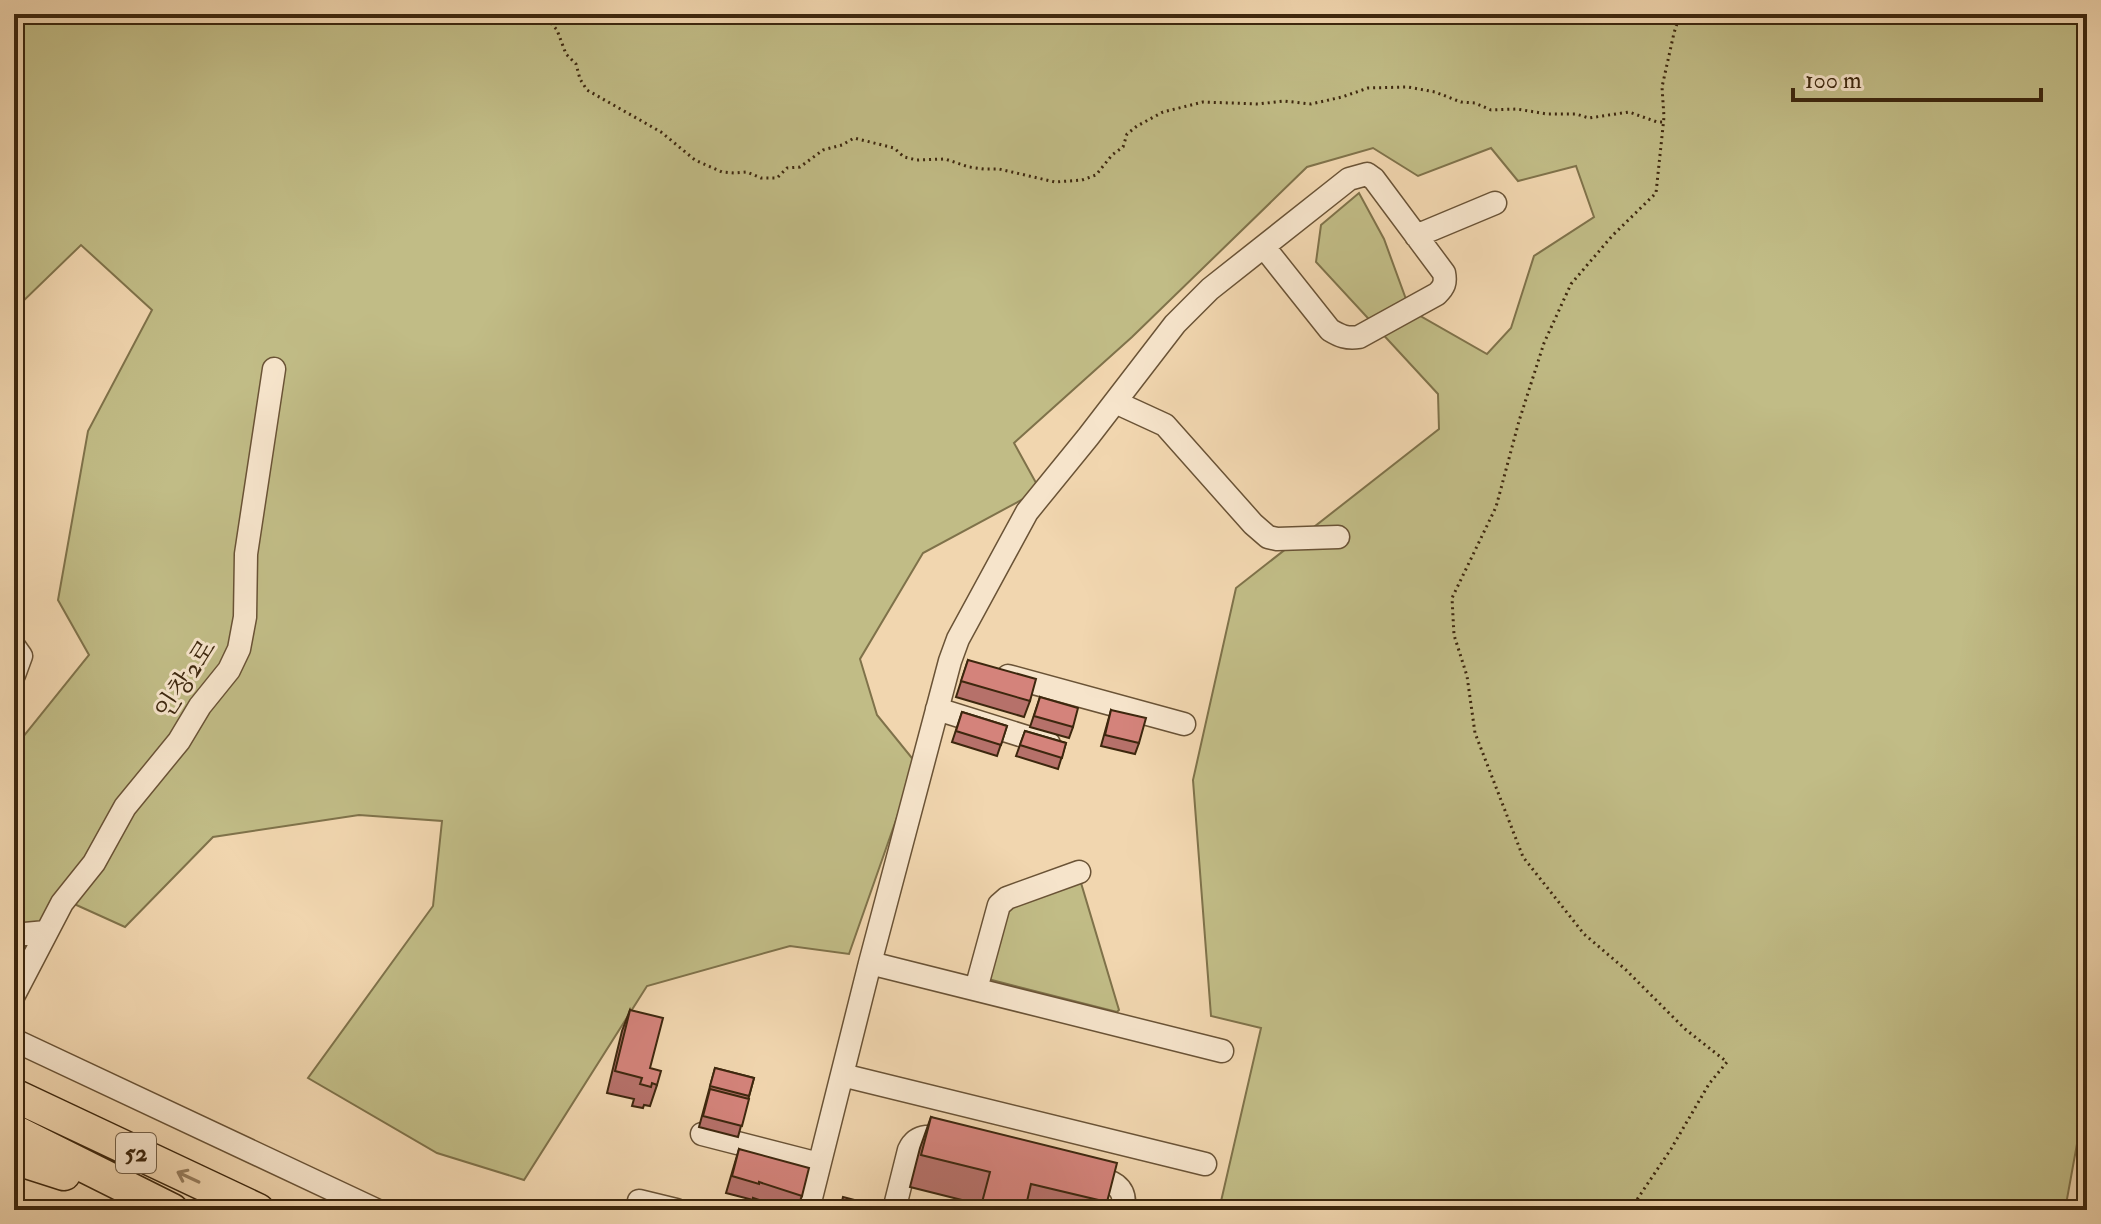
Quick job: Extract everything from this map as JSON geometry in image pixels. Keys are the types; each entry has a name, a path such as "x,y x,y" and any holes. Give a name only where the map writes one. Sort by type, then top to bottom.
{"highway":[{"name":"52","path":"14,1095 258,1210"},
{"name":"52","path":"14,1131 158,1204"},
{"path":"14,1158 158,1204"}],"street":[{"path":"808,1210 937,709 957,663 958,639 1027,512 1194,303 1210,289 1349,179 1367,174 1374,179 1444,273 1446,281 1437,294 1359,337 1349,338 1330,330 1264,247"},
{"path":"1416,236 1495,203"},
{"name":"인창2로","path":"14,995 62,903 94,863 125,807 179,741 200,706 229,670 239,649 245,617 246,554 274,369"},
{"path":"1115,402 1165,425 1260,532 1268,537 1338,537"},
{"path":"14,646 21,656 14,675"},
{"path":"994,672 1184,724"},
{"path":"937,709 1058,747"},
{"path":"976,989 997,908 1002,901 1079,872"},
{"path":"14,935 46,932"},
{"path":"870,963 1222,1051"},
{"path":"14,1040 376,1210"},
{"path":"842,1075 1205,1164"},
{"path":"702,1134 819,1164"},
{"path":"894,1210 912,1143 934,1136 968,1145"},
{"path":"1068,1169 1114,1182 1124,1198 1123,1210"},
{"path":"639,1201 676,1210"}],"path":[{"path":"543,14 557,30 566,54 576,64 587,90 661,132 695,160 722,172 747,172 761,178 777,178 787,168 800,167 823,150 854,138 894,148 904,157 917,160 945,159 969,167 999,169 1055,182 1082,180 1096,175 1123,147 1127,134 1163,112 1215,101 1311,104 1382,86 1435,92 1491,110 1517,109 1589,118 1629,112 1664,122"},
{"path":"1632,1210 1709,1084 1727,1062 1685,1029 1625,969 1584,934 1523,857 1475,733 1467,676 1454,635 1452,598 1496,507 1544,343 1571,284 1612,236 1656,193 1664,122 1662,87 1680,14"}],"shaded area":[{"path":"14,14 2087,14 2087,1089 2065,1210 1219,1210 1261,1028 1211,1016 1193,780 1236,588 1439,429 1438,394 1316,262 1321,225 1359,193 1384,239 1410,310 1487,354 1511,328 1534,256 1594,217 1576,166 1518,181 1491,148 1418,176 1373,148 1307,167 1132,337 1014,443 1040,490 923,553 860,659 877,715 916,763 849,954 790,946 647,986 524,1180 437,1153 308,1078 433,906 442,821 359,815 213,837 125,927 72,903 14,961 14,748 89,655 58,600 88,431 152,310 81,245 14,310"},
{"path":"1078,881 1119,1010 1117,1012 988,979 1000,911"}],"building":[{"path":"968,660 1036,679 1030,701 961,681"},
{"path":"1040,697 1078,708 1073,727 1034,716"},
{"path":"1111,710 1146,718 1139,743 1105,735"},
{"path":"962,712 1007,726 1001,745 956,731"},
{"path":"1025,731 1066,743 1062,758 1020,745"},
{"path":"630,1010 663,1018 650,1068 661,1071 657,1085 652,1083 651,1087 640,1084 642,1078 615,1071"},
{"path":"715,1068 754,1078 749,1096 710,1086"},
{"path":"710,1089 749,1099 742,1126 703,1116"},
{"path":"931,1117 1117,1163 1107,1202 1031,1184 1025,1210 980,1210 990,1172 921,1155"},
{"path":"739,1149 809,1168 802,1196 732,1176"},
{"path":"843,1197 881,1207 880,1210 840,1210"}]}
